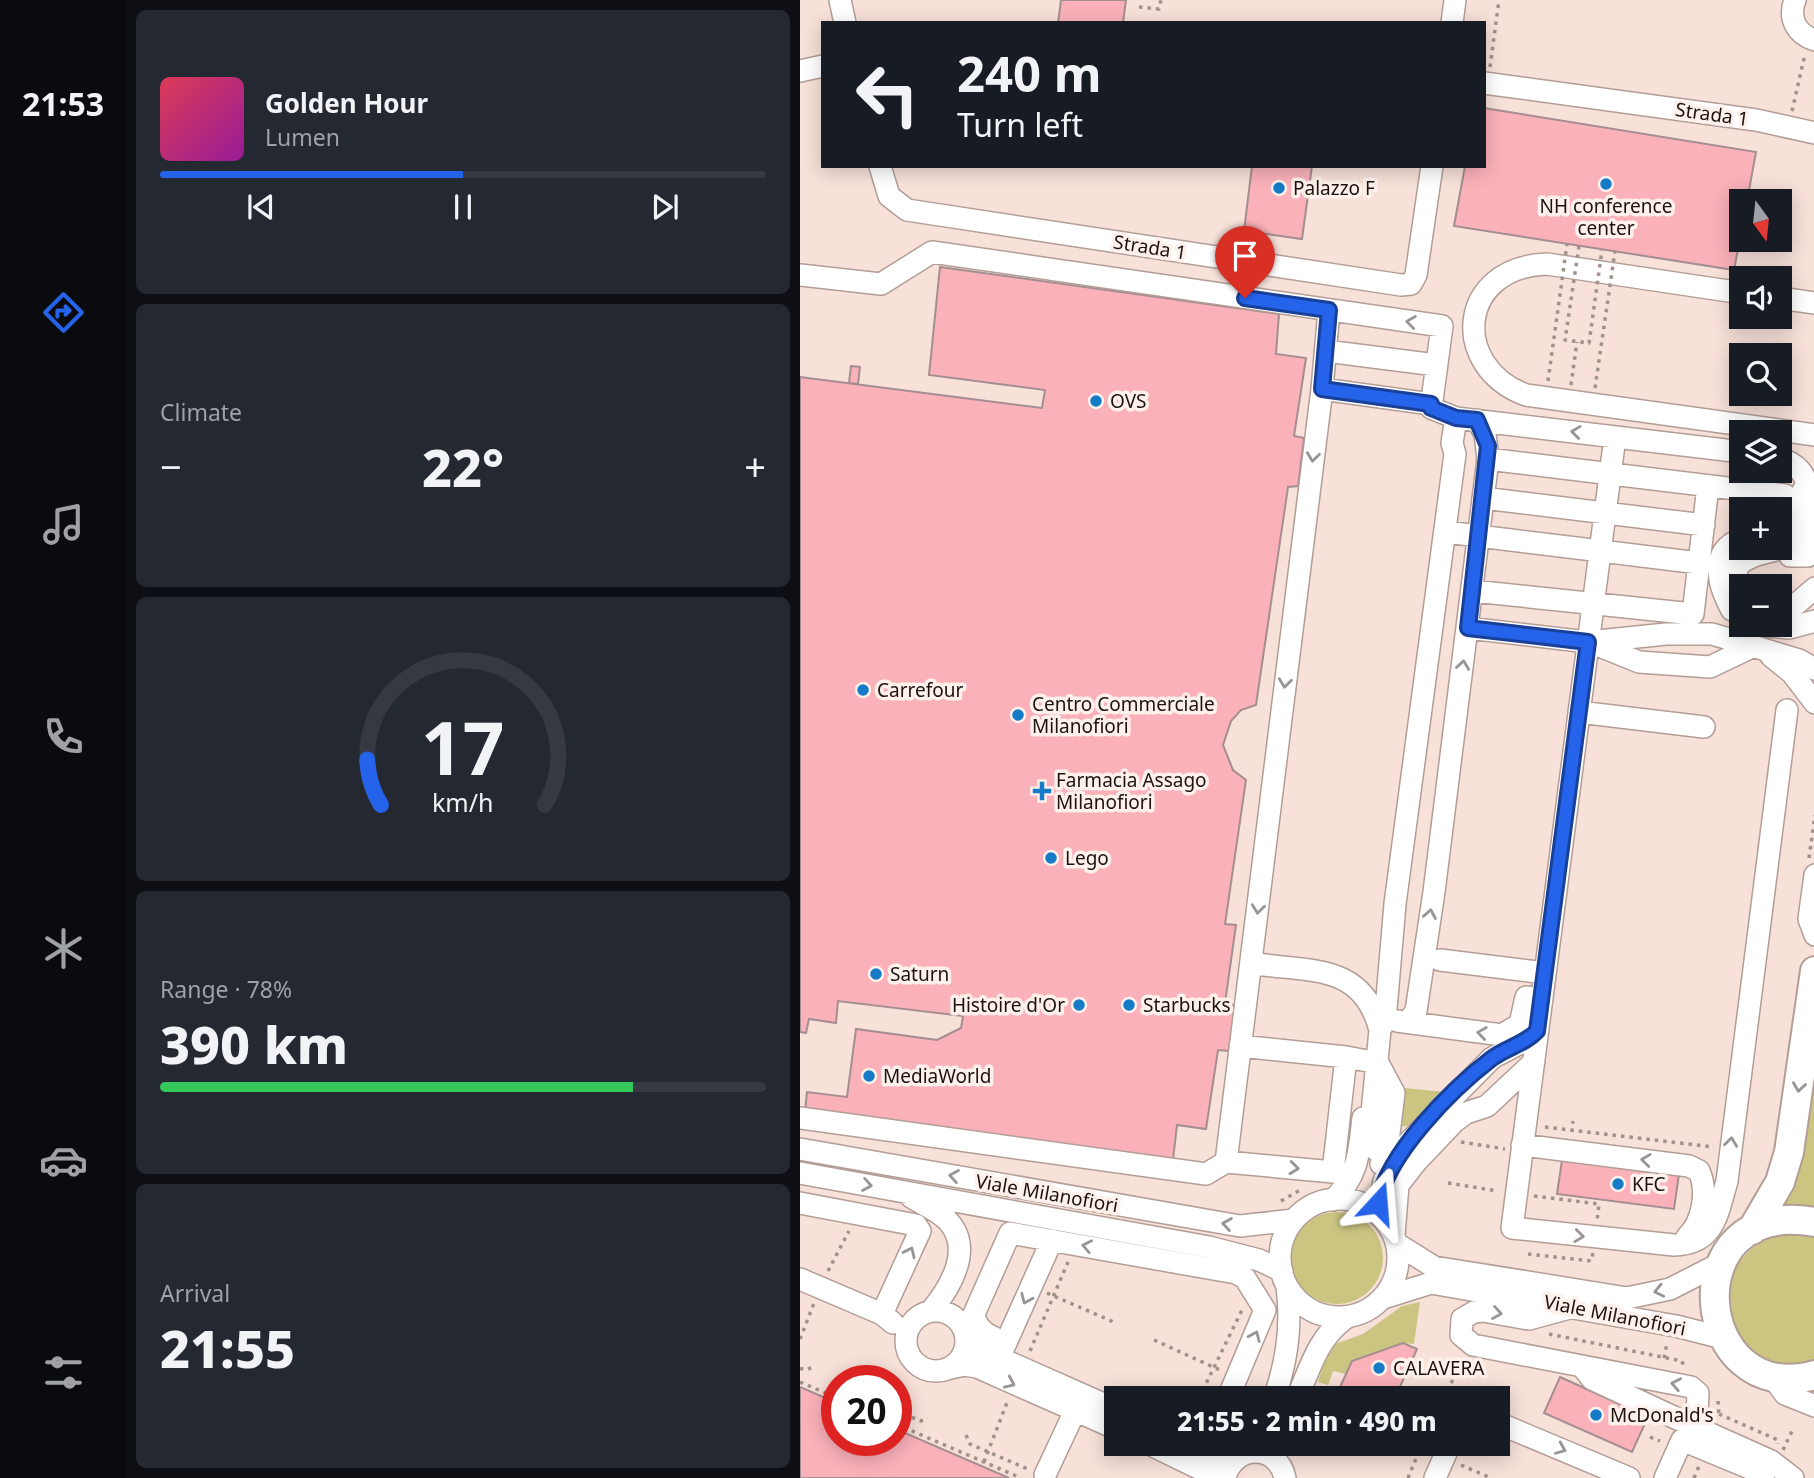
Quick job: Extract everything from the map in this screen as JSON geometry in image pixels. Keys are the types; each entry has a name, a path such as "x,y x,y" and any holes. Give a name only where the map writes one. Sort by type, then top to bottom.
{"main road":[{"name":"Viale Milanofiori","path":"1752,1230 1780,1182 1789,1152 1814,971"},
{"name":"Viale Milanofiori","path":"1814,1222 1784,1219 1752,1230 1738,1240 1721,1263 1713,1300 1715,1320 1723,1338 1744,1362 1772,1376 1814,1376"}],"street":[{"path":"840,0 845,21"},
{"path":"1452,21 1455,0"},
{"path":"1795,0 1792,17 1795,26 1812,39"},
{"path":"800,71 821,66"},
{"name":"Strada 1","path":"1486,83 1788,125 1814,133"},
{"name":"Strada 1","path":"881,168 889,196 907,210 1401,285 1411,284 1416,275 1432,168"},
{"path":"800,275 881,284 932,252 1442,326 1431,408 1466,419 1620,443 1729,451"},
{"path":"1729,291 1547,264 1528,265 1510,270 1484,290 1475,315 1477,344 1487,371 1511,390 1526,395 1814,435"},
{"path":"1792,300 1814,303"},
{"path":"1226,1162 1322,389 1329,310"},
{"path":"1326,351 1436,365"},
{"path":"1322,389 1431,404"},
{"path":"1408,1022 1416,1010 1421,982 1433,954 1441,831 1488,459 1485,434 1466,419"},
{"path":"1371,1217 1372,1152 1383,1093 1378,1063 1391,943 1446,532 1466,419"},
{"path":"1382,1026 1408,1022 1502,1035 1520,1024 1545,973 1610,475 1620,443"},
{"path":"1488,459 1785,495"},
{"path":"1792,506 1796,502 1802,467"},
{"path":"1792,519 1805,505 1802,467"},
{"path":"1792,534 1808,517 1812,501 1802,467"},
{"path":"1708,486 1704,525 1708,567 1729,599"},
{"path":"1483,498 1704,525"},
{"path":"1792,546 1814,530"},
{"path":"1446,532 1708,567"},
{"path":"1473,591 1693,614 1708,567 1723,540 1729,536"},
{"path":"1708,567 1729,549"},
{"path":"1792,551 1814,552"},
{"path":"1729,597 1726,593 1725,572 1730,560"},
{"path":"1737,574 1737,566 1744,560"},
{"path":"1792,607 1814,588"},
{"path":"1792,627 1814,621"},
{"path":"1468,628 1588,642 1673,639 1712,634 1744,653 1792,673 1814,703"},
{"path":"1673,639 1688,656 1744,653 1799,660 1814,668"},
{"path":"1588,642 1620,652 1636,650 1670,654 1685,665 1710,667 1744,653"},
{"path":"1421,710 1457,716"},
{"path":"1534,998 1535,1043 1512,1228 1692,1245 1708,1232 1727,1181 1787,710"},
{"path":"1579,712 1704,727"},
{"path":"1407,828 1441,831"},
{"path":"1811,872 1809,919 1814,935"},
{"path":"1391,943 1433,954 1545,973"},
{"path":"1257,964 1340,975 1365,997 1382,1026"},
{"path":"1371,1217 1387,1200 1392,1183 1405,1161 1454,1108 1462,1086 1492,1058 1535,1043"},
{"path":"1371,1217 1398,1185 1460,1126 1535,1043"},
{"path":"1240,1046 1378,1063"},
{"path":"800,1118 1206,1174 1226,1162 1333,1172 1346,1057"},
{"path":"1524,1134 1689,1166 1699,1171 1704,1191 1699,1218 1693,1231 1674,1245"},
{"name":"Viale Milanofiori","path":"800,1149 1240,1226 1294,1220 1305,1210 1371,1217 1434,1266 1627,1298 1670,1289 1721,1263"},
{"path":"1372,1152 1366,1156 1364,1176 1371,1217 1396,1273 1383,1298"},
{"name":"Viale Milanofiori","path":"800,1173 1209,1247 1259,1260 1284,1278 1300,1302 1318,1314 1347,1317 1367,1310 1383,1298 1431,1283 1573,1307 1723,1338"},
{"path":"903,1192 948,1221 957,1237 960,1255 944,1296 908,1328 906,1348 917,1365 926,1370 946,1369 963,1364 977,1367 1104,1423"},
{"path":"800,1203 916,1225 920,1231 882,1314"},
{"path":"1277,1386 1289,1337 1291,1313 1281,1253 1285,1236 1294,1220"},
{"path":"1104,1403 1003,1350 976,1323 974,1314 1010,1233 1236,1273 1245,1278 1265,1310 1233,1386"},
{"path":"1003,1350 1052,1240"},
{"path":"800,1279 882,1314 906,1338"},
{"path":"1573,1307 1529,1318 1474,1312 1462,1320 1459,1327 1466,1342 1473,1345 1695,1388 1698,1397 1698,1422 1712,1435"},
{"path":"882,1314 948,1313 972,1344 1003,1350"},
{"path":"1302,1386 1319,1344 1333,1327 1347,1317"},
{"path":"946,1369 961,1358 965,1350 965,1332"},
{"path":"1582,1366 1592,1379 1771,1461 1793,1478"},
{"path":"1772,1376 1785,1394 1813,1407"},
{"path":"1040,1467 1075,1411"},
{"path":"1510,1428 1629,1478"},
{"path":"1665,1478 1682,1440 1764,1474 1762,1478"},
{"path":"1199,1456 1219,1478"},
{"path":"1225,1478 1227,1469 1239,1456"},
{"path":"1269,1456 1276,1459 1284,1473"},
{"path":"1435,1478 1445,1456"}],"path":[{"path":"1139,6 1159,9 1161,0"},
{"path":"1486,83 1499,0"},
{"path":"1788,125 1812,39"},
{"path":"1548,381 1567,244"},
{"path":"1579,246 1565,340 1589,343 1602,250"},
{"path":"1595,388 1615,251"},
{"path":"1571,385 1577,342"},
{"path":"1811,872 1814,815"},
{"path":"1460,1126 1524,1134 1730,1149"},
{"path":"1031,1286 1116,1323"},
{"path":"1205,1386 1227,1335 1245,1303 1257,1295"},
{"path":"1664,1358 1668,1336"},
{"path":"800,1368 805,1370 814,1367"},
{"path":"800,1382 821,1391"},
{"path":"912,1418 921,1421 928,1419"},
{"path":"912,1431 1021,1478"},
{"path":"966,1435 970,1444 1010,1462 1030,1470 1040,1467"},
{"path":"1408,1478 1417,1456"},
{"path":"1006,1471 1010,1462"}],"shaded area":[{"path":"1814,1053 1814,1211 1776,1209"},
{"path":"1404,1088 1446,1092 1413,1125 1398,1127"},
{"path":"1328,1212 1346,1212 1363,1219 1376,1232 1383,1249 1383,1267 1376,1284 1363,1297 1346,1304 1328,1304 1311,1297 1298,1284 1291,1267 1291,1249 1298,1232 1311,1219"},
{"path":"1782,1232 1814,1235 1814,1361 1784,1364 1759,1355 1741,1339 1730,1317 1728,1293 1735,1269 1753,1247"},
{"path":"1420,1302 1414,1344 1403,1343 1352,1361 1346,1374 1333,1371 1328,1385 1318,1382 1327,1351 1335,1344 1363,1334 1402,1306"}],"building":[{"path":"1061,0 1126,0 1123,21 1058,21"},
{"name":"NH conference center","path":"1486,108 1756,152 1749,189 1729,189 1729,252 1738,252 1735,266 1729,266 1729,269 1454,226 1465,168 1486,168"},
{"name":"Palazzo F","path":"1252,168 1312,168 1302,239 1244,231"},
{"name":"Centro Commerciale Milanofiori","path":"940,267 1279,314 1276,354 1306,358 1294,436 1304,438 1298,486 1288,487 1256,705 1241,710 1231,721 1223,745 1233,770 1246,780 1225,924 1236,925 1225,1003 1235,1005 1229,1051 1218,1050 1206,1129 1177,1125 1173,1160 805,1111 807,1092 847,1097 856,1029 937,1040 961,1028 963,1016 838,1001 836,1023 809,1019 806,1033 800,1032 800,377 1042,408 1045,390 929,375"},
{"path":"851,366 860,367 858,384 849,383"},
{"name":"KFC","path":"1562,1160 1679,1174 1674,1209 1557,1194"},
{"name":"CALAVERA","path":"1403,1343 1417,1349 1400,1386 1341,1386 1352,1361"},
{"name":"McDonald's","path":"1560,1377 1648,1417 1632,1452 1544,1413"},
{"path":"800,1387 821,1396 821,1456 912,1456 912,1436 1009,1478 800,1478"}],"place":[{"name":"NH conference center","path":"1606,184"},
{"name":"Palazzo F","path":"1279,188"},
{"name":"OVS","path":"1096,401"},
{"name":"Carrefour","path":"863,690"},
{"name":"Centro Commerciale Milanofiori","path":"1018,715"},
{"name":"Farmacia Assago Milanofiori","path":"1042,791"},
{"name":"Lego","path":"1051,858"},
{"name":"Saturn","path":"876,974"},
{"name":"Histoire d'Or","path":"1079,1005"},
{"name":"Starbucks","path":"1129,1005"},
{"name":"MediaWorld","path":"869,1076"},
{"name":"KFC","path":"1618,1184"},
{"name":"CALAVERA","path":"1379,1368"},
{"name":"McDonald's","path":"1596,1415"}],"route":[{"path":"1245,298 1329,310 1322,389 1431,404 1431,408 1441,413 1477,420 1488,446 1468,628 1588,642 1537,1031 1532,1037 1492,1058 1400,1151 1384,1181 1378,1203"}]}
